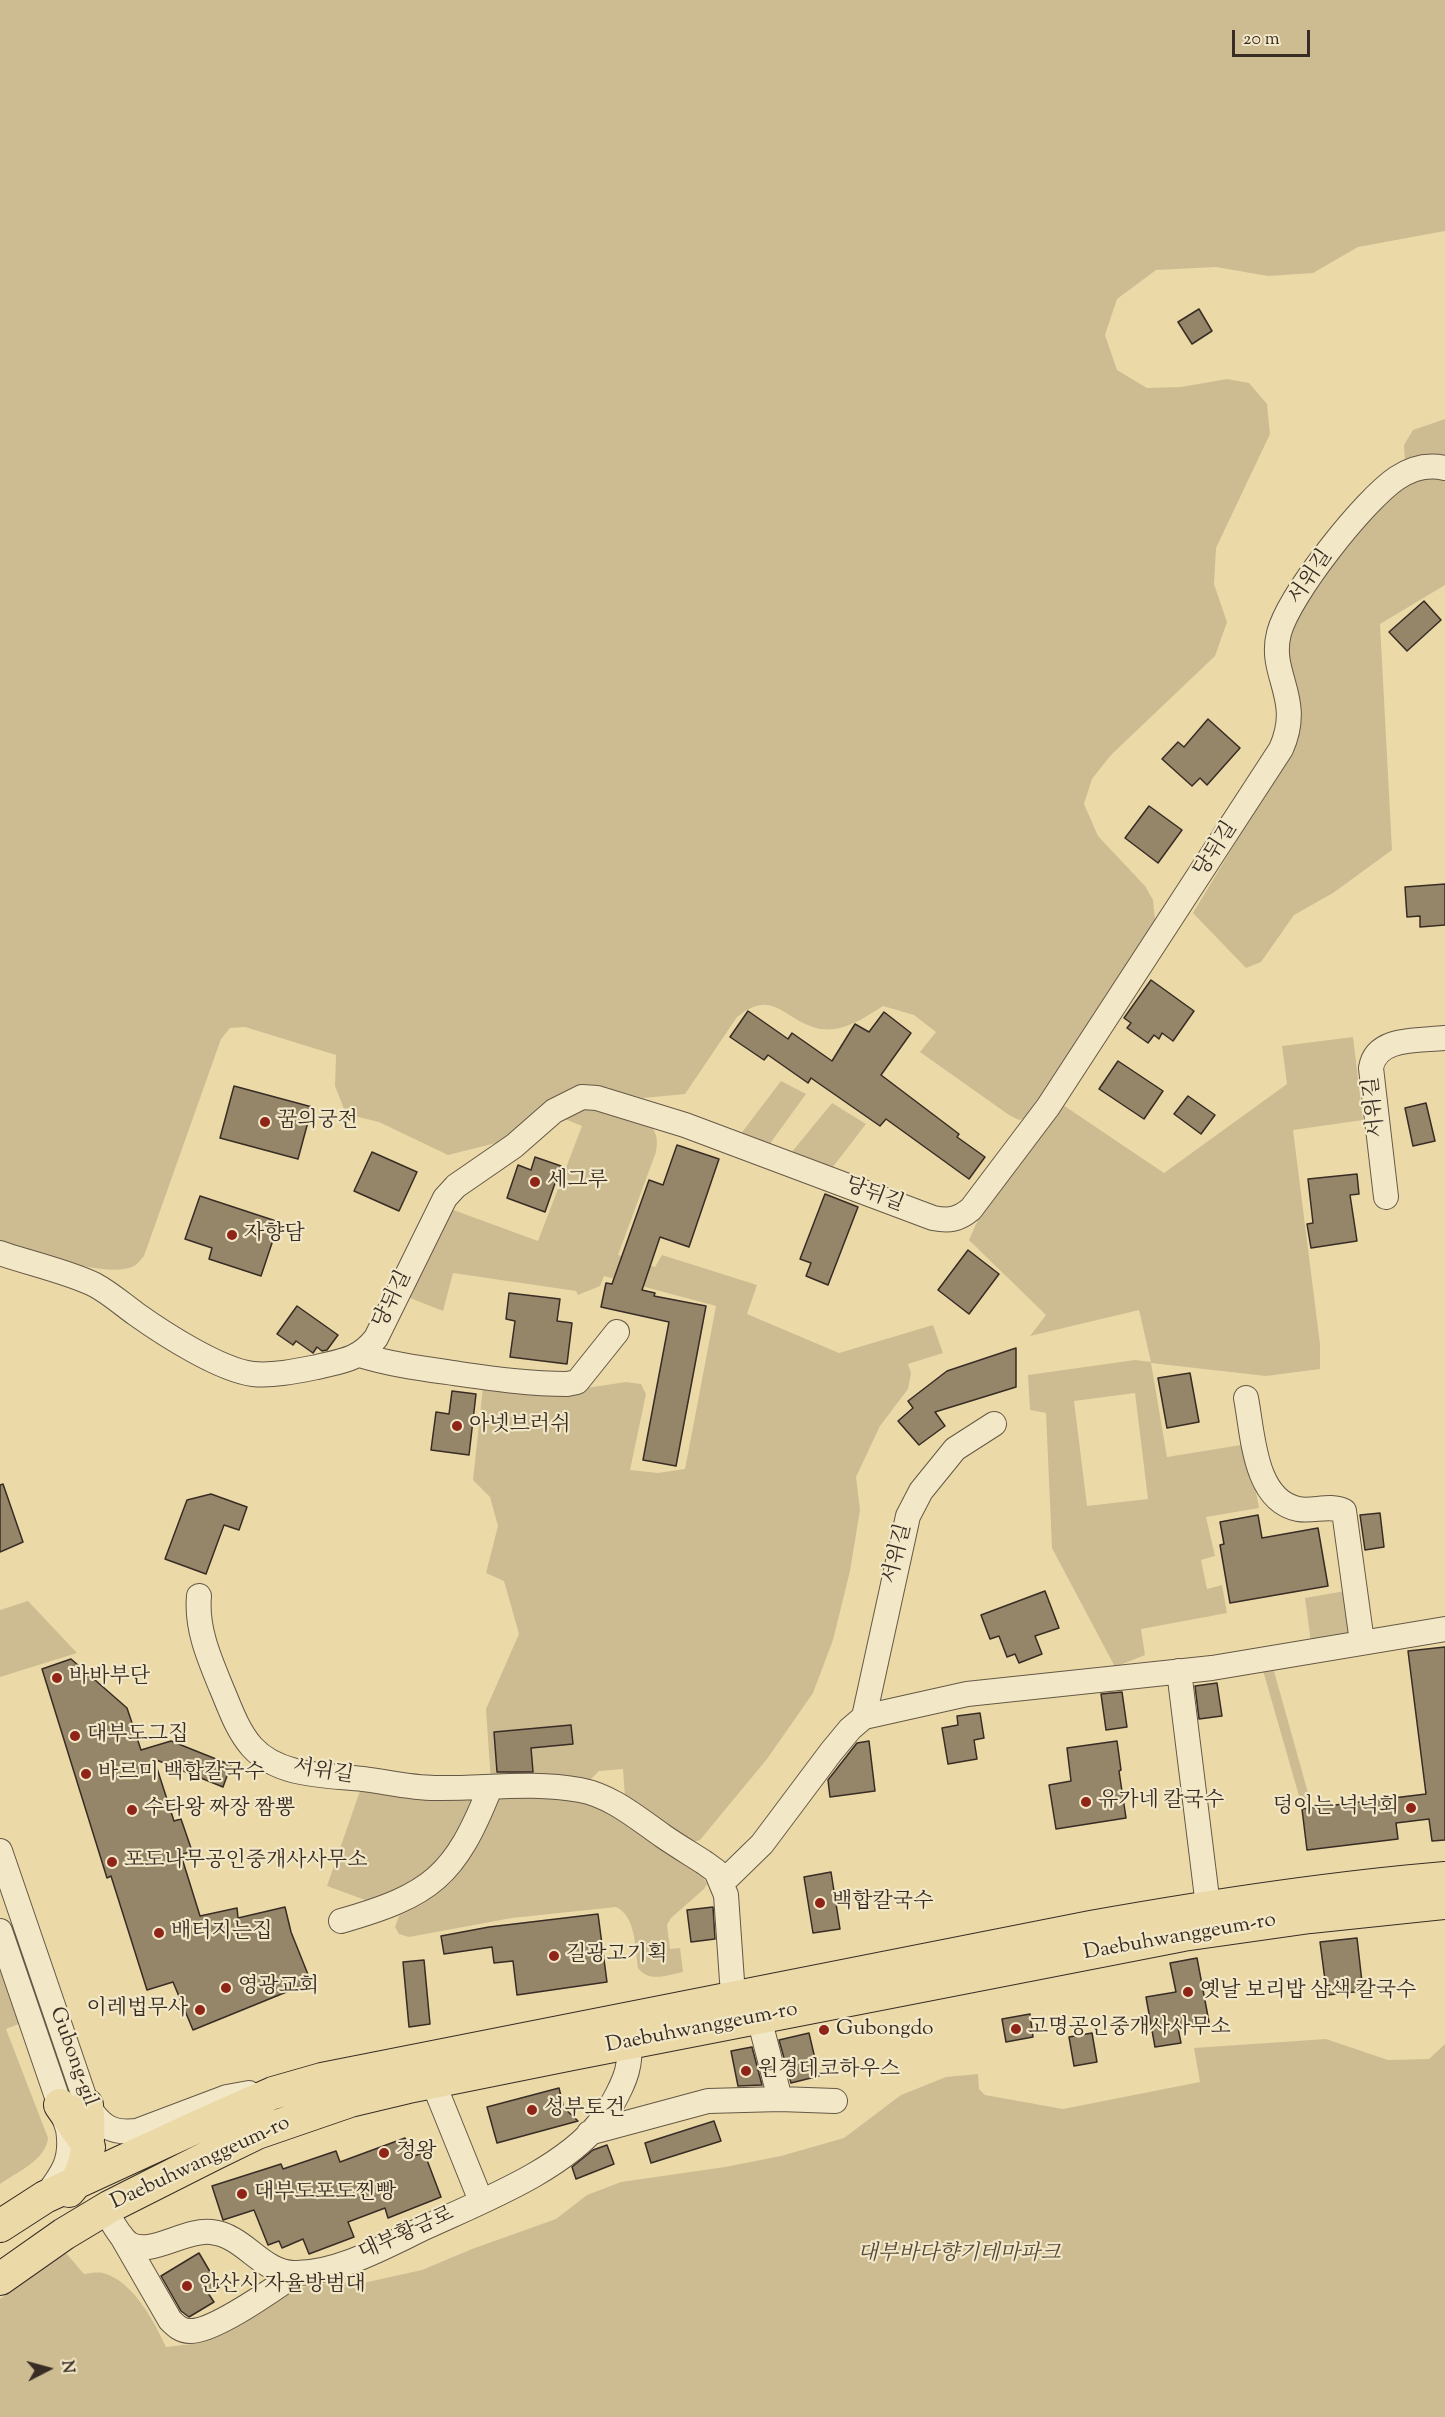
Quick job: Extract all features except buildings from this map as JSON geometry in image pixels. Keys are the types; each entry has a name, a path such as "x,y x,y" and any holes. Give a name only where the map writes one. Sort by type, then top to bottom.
{"main road":[{"name":"Daebuhwanggeum-ro","path":"0,2279 58,2238 112,2222 176,2173 257,2133 350,2101 630,2043 744,2013 1208,1906 1445,1878"},
{"name":"Daebuhwanggeum-ro","path":"99,2156 273,2093 322,2079 744,2013 1183,1935 1310,1917 1445,1903"},
{"path":"73,2105 99,2156 122,2176 136,2182 176,2173"},
{"path":"0,2254 42,2221 99,2156"},
{"path":"0,2226 45,2198 77,2183"}],"street":[{"name":"서위길","path":"1281,749 1289,728 1290,706 1278,663 1277,648 1281,627 1294,603 1315,568 1381,491 1398,477 1417,468 1434,465 1445,468"},
{"name":"당뒤길","path":"617,1332 577,1382 567,1384 415,1368 380,1362 360,1355 376,1338 445,1198 456,1186 514,1146 554,1111 582,1097 597,1098 685,1125 933,1218 953,1220 962,1216 971,1209 1048,1107 1281,749"},
{"name":"서위길","path":"1386,1197 1371,1068 1372,1058 1378,1051 1388,1046 1445,1038"},
{"path":"0,1253 93,1285 157,1328 193,1349 242,1372 255,1374 308,1368 360,1355"},
{"path":"1246,1398 1260,1470 1266,1486 1274,1497 1287,1506 1300,1509 1337,1508 1344,1511 1362,1642"},
{"name":"서위길","path":"864,1716 908,1516 921,1491 955,1449 994,1424"},
{"name":"서위길","path":"199,1596 197,1609 213,1669 238,1728 253,1748 266,1759 301,1773 331,1778 364,1779 411,1787 559,1788 598,1795 618,1805 705,1863 716,1871 722,1883"},
{"path":"780,2099 744,2013 726,1895 722,1883 762,1844 831,1752 864,1716 967,1694 1212,1668 1445,1629"},
{"path":"1179,1671 1208,1906"},
{"path":"341,1921 405,1900 442,1875 458,1854 473,1827 490,1788"},
{"name":"Gubong-gil","path":"0,1851 73,2105 68,2162 45,2198"},
{"name":"Gubong-gil","path":"0,1931 73,2105 109,2129 123,2132 137,2131 227,2097 249,2093 273,2093"},
{"name":"대부황금로","path":"112,2222 128,2242 137,2247 149,2248 177,2237 197,2232 212,2232 228,2236 245,2245 274,2269 285,2273 335,2266 524,2180 575,2146 600,2122 628,2067 630,2043"},
{"name":"대부황금로","path":"433,2082 481,2201"},
{"name":"대부황금로","path":"589,2133 708,2101 780,2099 835,2101"},
{"name":"대부황금로","path":"112,2222 170,2320 177,2327 187,2331 212,2326 297,2273"}],"green space":[{"path":"0,0 1445,0 1445,231 1358,247 1313,273 1268,276 1216,267 1156,270 1117,299 1105,335 1117,370 1147,388 1181,387 1227,379 1249,383 1267,404 1270,434 1216,548 1214,584 1227,622 1215,656 1111,755 1092,779 1084,804 1098,836 1145,886 1153,900 1155,920 1145,945 1027,1118 1019,1120 1009,1115 920,1052 936,1032 914,1015 883,1006 850,1025 822,1029 802,1022 776,1007 759,1005 737,1017 685,1094 643,1098 596,1086 574,1086 551,1099 500,1142 448,1155 379,1122 346,1114 335,1086 336,1055 245,1027 230,1028 221,1039 144,1256 137,1264 122,1269 88,1267 0,1242"},
{"path":"1445,419 1445,459 1405,463 1404,445 1413,430"},
{"path":"1445,476 1445,585 1380,624 1392,850 1333,893 1294,915 1261,962 1246,968 1193,913 1286,759 1300,717 1299,699 1288,659 1288,639 1304,599 1398,483"},
{"path":"1353,1037 1363,1120 1293,1130 1320,1344 1320,1369 1266,1376 1151,1363 1167,1457 1247,1444 1259,1508 1206,1517 1215,1556 1201,1560 1207,1589 1222,1585 1227,1613 1141,1629 1145,1655 1115,1667 1052,1548 1046,1413 1030,1410 1028,1375 1135,1360 1151,1362 1139,1310 1030,1336 1046,1315 969,1240 985,1204 1063,1105 1164,1173 1287,1084 1282,1046","holes":["1135,1393 1148,1499 1087,1506 1074,1401"]},
{"path":"781,1081 806,1094 769,1145 740,1135"},
{"path":"832,1103 866,1124 832,1168 791,1153"},
{"path":"588,1107 650,1125 656,1137 656,1152 618,1255 655,1267 662,1255 757,1285 747,1314 839,1353 933,1325 943,1353 908,1364 911,1373 908,1389 880,1426 856,1477 860,1510 850,1571 833,1640 813,1693 767,1759 700,1840 693,1842 625,1798 623,1769 599,1771 588,1782 491,1783 486,1709 519,1634 504,1581 486,1573 498,1526 490,1497 473,1480 483,1387 560,1392 626,1382 641,1384 646,1394 630,1470 658,1473 685,1469 716,1306 604,1276 600,1286 578,1295 576,1291 453,1273 443,1311 405,1296 448,1208 538,1241 582,1126 560,1117"},
{"path":"1345,1591 1353,1636 1311,1642 1305,1598"},
{"path":"28,1601 77,1653 0,1677 0,1610"},
{"path":"1272,1664 1310,1800 1301,1803 1262,1667"},
{"path":"362,1785 468,1796 472,1802 472,1811 434,1870 376,1904 327,1886"},
{"path":"501,1795 567,1797 603,1807 700,1872 707,1884 704,1889 671,1918 667,1925 670,1949 680,1948 683,1972 659,1977 642,1973 638,1968 631,1925 623,1911 616,1907 512,1918 409,1937 399,1934 395,1927 399,1916 432,1898 457,1875"},
{"path":"0,1964 21,2023 6,2029 48,2138 42,2153 36,2159 0,2184"},
{"name":"대부바다향기테마파크","path":"1326,2039 1388,2060 1429,2059 1445,2044 1445,2417 0,2417 0,2299 66,2253 84,2274 103,2273 124,2284 149,2314 166,2347 192,2344 219,2334 287,2294 312,2284 363,2283 422,2270 472,2249 556,2219 587,2195 621,2182 725,2167 781,2156 844,2138 901,2095 946,2077 978,2074 979,2089 985,2095 1063,2109 1200,2082 1194,2048"}],"place":[{"name":"꿈의궁전","path":"265,1122"},
{"name":"세그루","path":"535,1182"},
{"name":"자향담","path":"232,1235"},
{"name":"아넷브러쉬","path":"457,1426"},
{"name":"바바부단","path":"57,1678"},
{"name":"대부도그집","path":"75,1736"},
{"name":"바르미 백합칼국수","path":"86,1774"},
{"name":"유가네 칼국수","path":"1086,1802"},
{"name":"덩이는 넉넉회","path":"1411,1808"},
{"name":"수타왕 짜장 짬뽕","path":"132,1810"},
{"name":"포도나무공인중개사사무소","path":"112,1862"},
{"name":"백합칼국수","path":"820,1903"},
{"name":"배터지는집","path":"159,1933"},
{"name":"길광고기획","path":"554,1956"},
{"name":"영광교회","path":"226,1988"},
{"name":"옛날 보리밥 삼색 칼국수","path":"1188,1992"},
{"name":"이레법무사","path":"200,2010"},
{"name":"고명공인중개사사무소","path":"1016,2029"},
{"name":"Gubongdo","path":"824,2030"},
{"name":"원경데코하우스","path":"746,2071"},
{"name":"성부토건","path":"532,2110"},
{"name":"정왕","path":"384,2153"},
{"name":"대부도포도찐빵","path":"242,2194"},
{"name":"안산시 자율방범대","path":"187,2286"}]}
